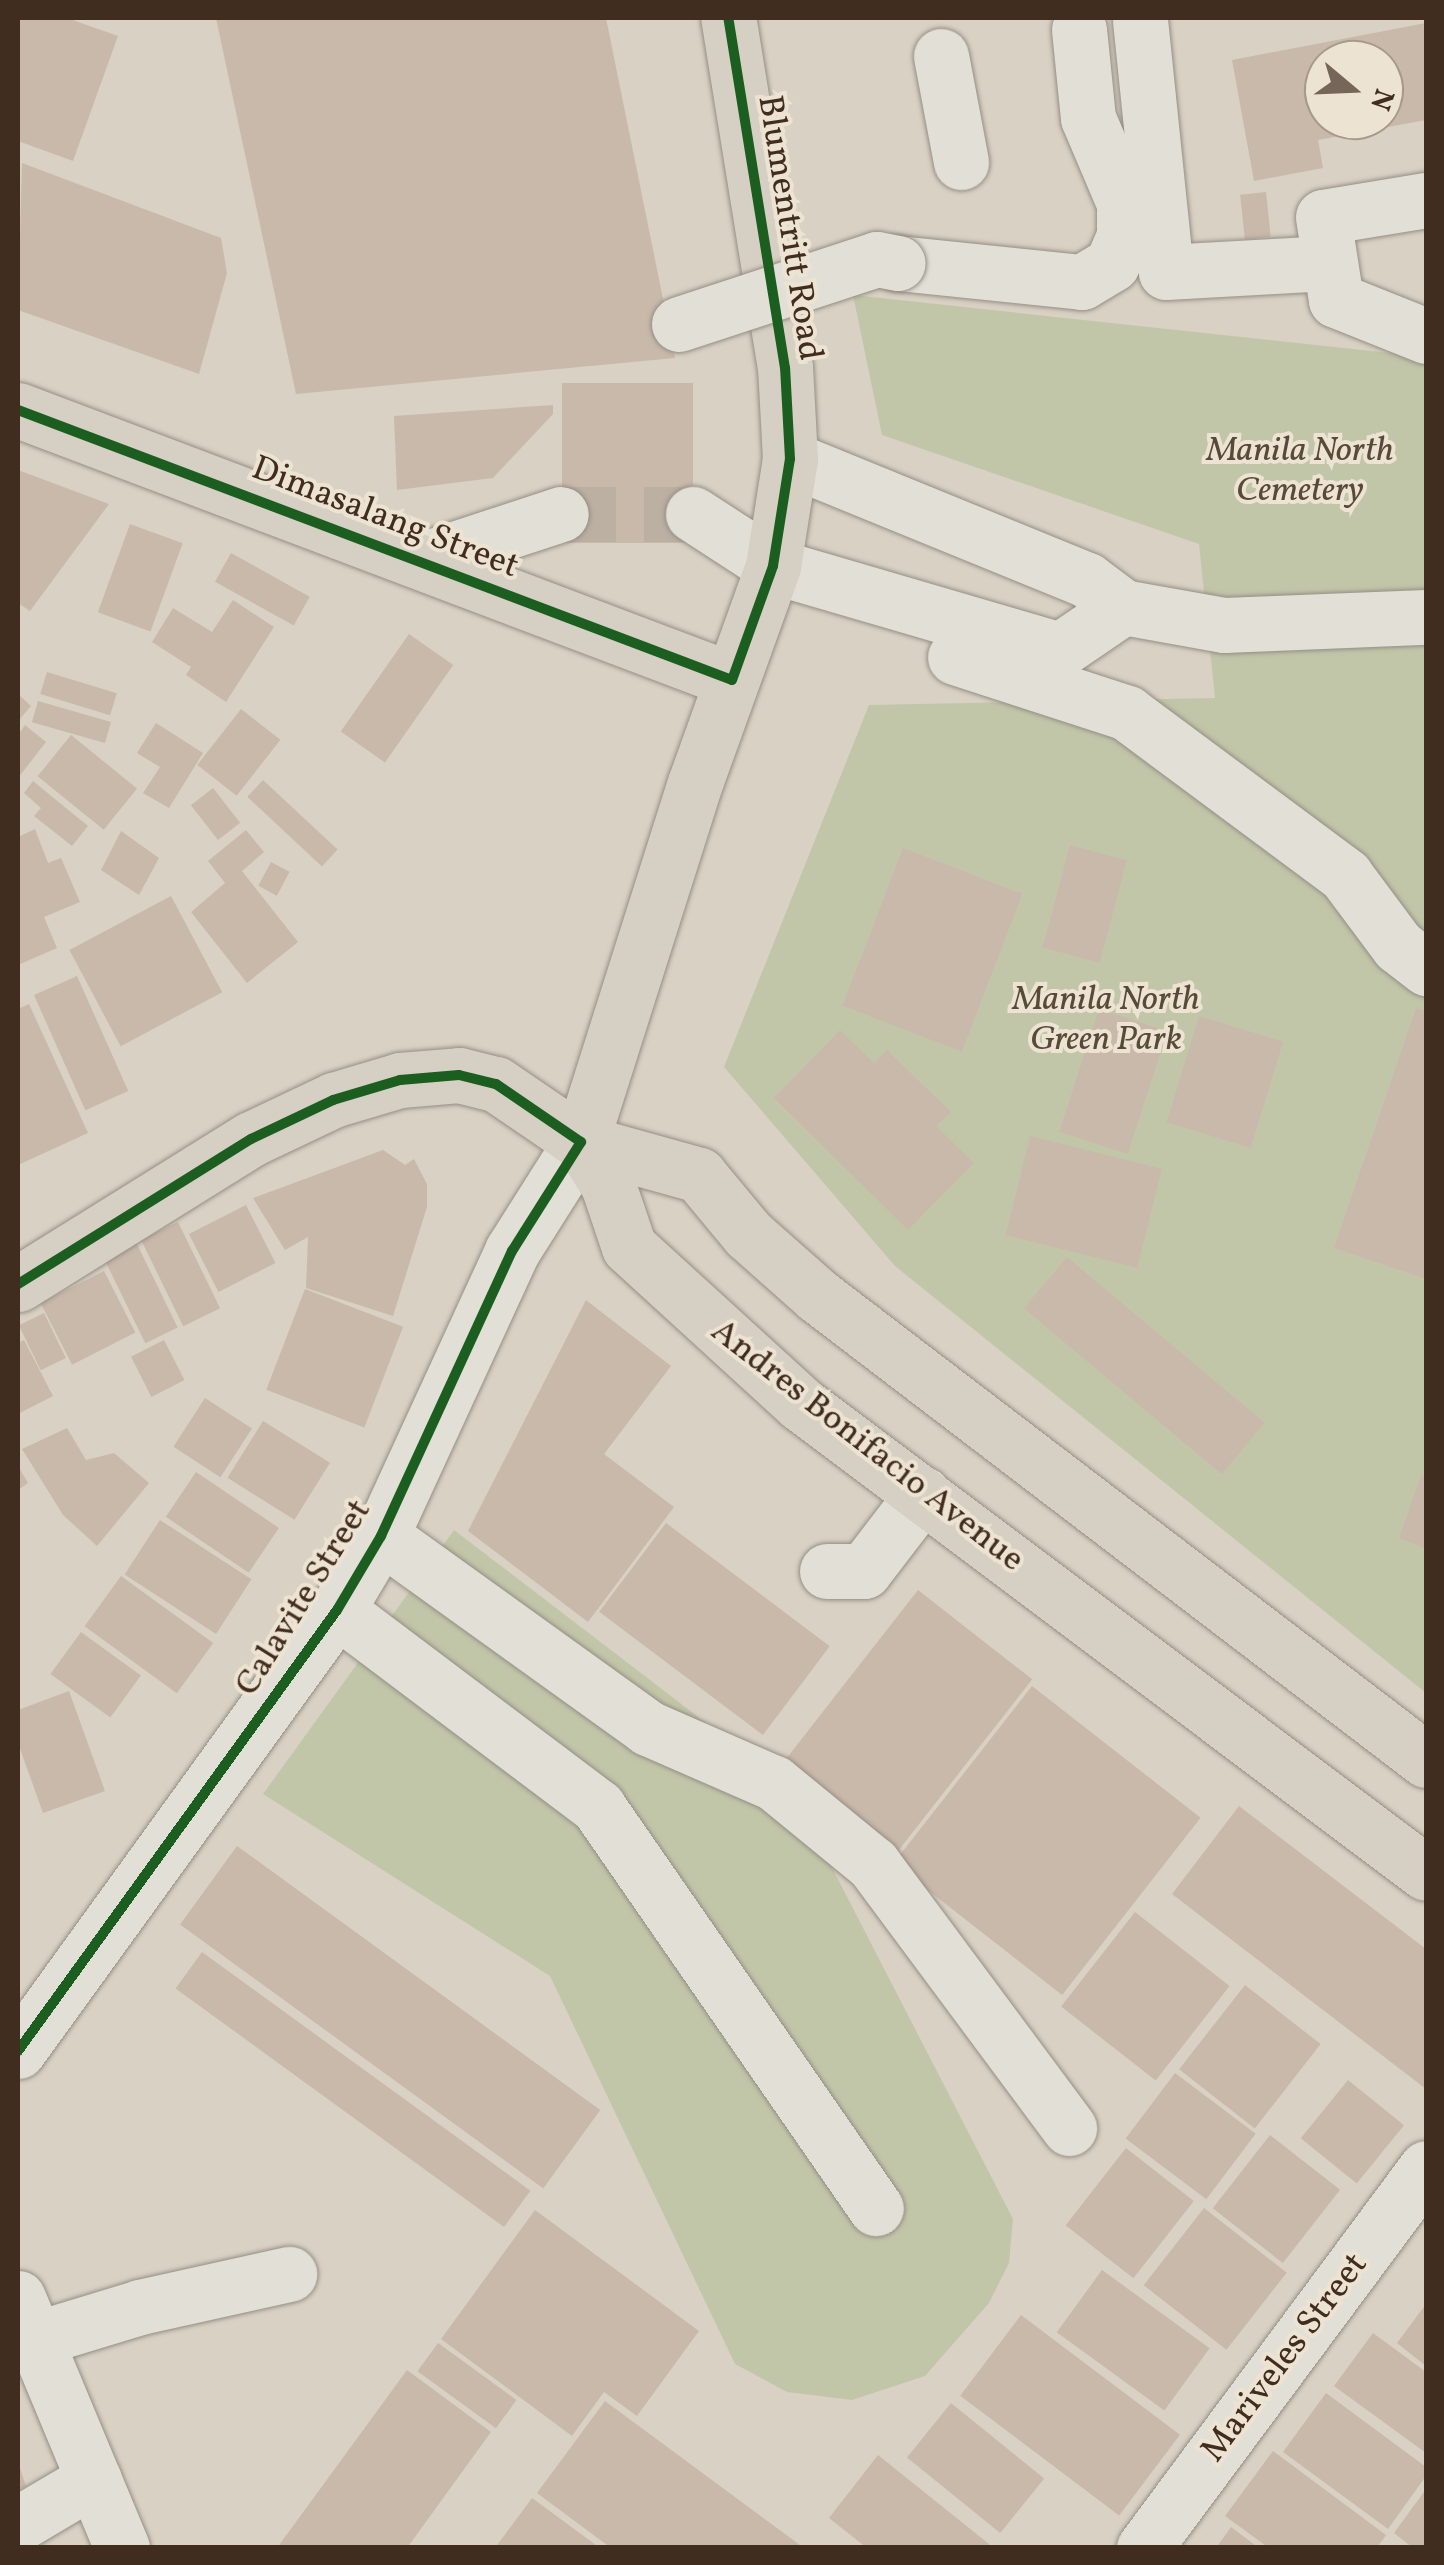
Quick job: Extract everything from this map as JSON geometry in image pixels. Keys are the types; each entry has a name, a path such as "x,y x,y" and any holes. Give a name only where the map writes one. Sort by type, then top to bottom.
{"main road":[{"name":"Blumentritt Road","path":"582,1142 768,580 790,458 785,368 728,18"},
{"name":"Dimasalang Street","path":"18,410 732,680"},
{"path":"18,1284 251,1139 333,1100 400,1080 458,1075 496,1084 582,1142 699,1176 748,1234 818,1296 1426,1760"},
{"name":"Andres Bonifacio Avenue","path":"582,1142 608,1186 629,1247 801,1404 1426,1873"}],"street":[{"path":"1140,20 1166,272 1328,263"},
{"path":"678,324 877,260 1082,282 1112,264 1124,236 1124,202 1088,118 1080,30"},
{"path":"941,56 961,162"},
{"path":"1426,200 1323,217 1336,300 1426,336"},
{"path":"790,458 1088,580 1123,608 1224,624 1426,617"},
{"path":"421,560 562,514"},
{"path":"693,514 768,580 1126,713 1345,875 1398,946 1426,968"},
{"path":"768,580 1060,650 1123,608"},
{"name":"Calavite Street","path":"18,2051 338,1610 381,1536 512,1251 582,1142"},
{"path":"826,1570 864,1571 923,1494"},
{"path":"381,1536 648,1728 774,1783 874,1864 1069,2128"},
{"path":"338,1610 598,1807 876,2208"},
{"name":"Mariveles Street","path":"1144,2548 1426,2168"},
{"path":"122,2548 26,2319 140,2307 289,2274"},
{"path":"18,2524 94,2479"}],"green space":[{"name":"Manila North Green Park","path":"853,295 1426,357 1426,1693 895,1266 724,1067 869,705 1215,698 1199,544 882,435"},
{"path":"454,1530 791,1788 1013,2219 1009,2263 989,2303 925,2376 852,2400 787,2392 735,2364 550,1976 263,1794"}],"building":[{"path":"18,18 67,18 118,36 73,161 18,141"},
{"path":"216,18 606,18 675,358 296,394"},
{"path":"1426,23 1426,120 1404,124 1404,40 1337,40"},
{"path":"1304,46 1304,140 1318,140 1323,168 1254,181 1232,60"},
{"path":"22,163 221,238 227,273 199,374 18,310"},
{"path":"1266,192 1271,237 1245,239 1240,195"},
{"path":"562,383 693,383 693,543 562,543"},
{"path":"553,405 553,414 493,478 397,490 394,416"},
{"path":"18,470 109,504 30,611 18,603"},
{"path":"130,524 183,543 150,631 98,612"},
{"path":"231,553 310,597 294,625 215,582"},
{"path":"233,600 274,627 226,702 186,675 191,667 152,642 173,608 212,632"},
{"path":"409,634 453,665 385,762 341,731"},
{"path":"47,672 117,693 110,715 40,694"},
{"path":"18,694 31,706 18,721"},
{"path":"38,701 111,722 105,743 32,722"},
{"path":"241,709 280,740 237,796 197,765"},
{"path":"156,723 203,753 169,808 143,793 160,767 137,753"},
{"path":"25,725 46,742 18,778 18,735"},
{"path":"71,735 137,788 104,830 38,776"},
{"path":"263,780 338,850 322,866 247,797"},
{"path":"33,781 88,826 72,846 34,816 41,808 24,793"},
{"path":"213,788 240,823 218,840 191,805"},
{"path":"35,829 48,863 61,858 80,902 44,917 57,948 18,965 18,837"},
{"path":"246,830 264,852 242,871 298,942 247,983 191,912 225,883 208,861"},
{"path":"121,831 159,858 139,895 101,870"},
{"path":"1070,845 1127,860 1100,963 1043,947"},
{"path":"903,848 1022,894 962,1052 842,1006"},
{"path":"271,862 290,872 277,896 258,886"},
{"path":"171,896 222,992 121,1046 69,950"},
{"path":"77,976 128,1091 85,1110 34,995"},
{"path":"29,1004 88,1133 18,1165 18,1009"},
{"path":"1416,1008 1426,1012 1426,1279 1334,1248"},
{"path":"1099,1009 1167,1031 1128,1154 1059,1132"},
{"path":"1199,1016 1283,1042 1251,1148 1167,1122"},
{"path":"840,1030 874,1063 887,1050 951,1112 936,1126 974,1163 908,1230 774,1098"},
{"path":"1030,1136 1162,1169 1137,1268 1005,1235"},
{"path":"383,1150 405,1165 414,1159 427,1184 427,1207 393,1316 306,1288 308,1237 285,1250 253,1198"},
{"path":"246,1205 276,1263 218,1292 189,1234"},
{"path":"178,1222 220,1308 183,1326 141,1240"},
{"path":"136,1242 178,1327 145,1343 104,1258"},
{"path":"1067,1257 1265,1423 1222,1474 1024,1308"},
{"path":"104,1271 135,1332 72,1365 41,1303"},
{"path":"305,1289 403,1327 364,1427 266,1390"},
{"path":"586,1300 671,1366 604,1454 674,1507 588,1622 468,1531"},
{"path":"44,1313 66,1358 41,1370 19,1325"},
{"path":"24,1340 53,1396 18,1414 18,1343"},
{"path":"164,1340 184,1380 151,1397 131,1357"},
{"path":"205,1398 252,1428 220,1477 173,1447"},
{"path":"263,1421 330,1463 294,1520 227,1478"},
{"path":"67,1428 86,1460 114,1453 149,1483 97,1546 63,1515 22,1449"},
{"path":"18,1466 28,1483 18,1490"},
{"path":"196,1472 279,1528 249,1573 166,1517"},
{"path":"1421,1475 1426,1477 1426,1549 1399,1538"},
{"path":"160,1520 251,1579 216,1634 125,1575"},
{"path":"666,1523 830,1646 763,1735 599,1612"},
{"path":"121,1576 213,1643 177,1693 85,1626"},
{"path":"918,1590 1032,1679 890,1861 776,1772"},
{"path":"81,1632 141,1675 110,1718 50,1674"},
{"path":"1032,1686 1201,1818 1062,1995 893,1863"},
{"path":"69,1691 105,1791 43,1813 18,1743 18,1710"},
{"path":"1239,1806 1426,1949 1426,2089 1172,1894"},
{"path":"237,1846 600,2110 543,2188 180,1924"},
{"path":"1135,1912 1230,1986 1156,2080 1061,2007"},
{"path":"202,1952 530,2191 504,2227 176,1988"},
{"path":"1245,1985 1321,2044 1255,2128 1179,2069"},
{"path":"1175,2073 1256,2134 1206,2199 1126,2138"},
{"path":"1348,2080 1404,2125 1357,2184 1301,2138"},
{"path":"1270,2135 1340,2190 1283,2263 1213,2208"},
{"path":"1126,2148 1194,2201 1133,2278 1066,2225"},
{"path":"1204,2208 1287,2273 1226,2350 1144,2285"},
{"path":"535,2210 699,2331 637,2416 604,2392 572,2436 441,2339"},
{"path":"1102,2270 1210,2348 1164,2410 1057,2332"},
{"path":"1426,2304 1426,2366 1397,2343"},
{"path":"1021,2315 1180,2435 1119,2515 960,2396"},
{"path":"1373,2333 1426,2372 1426,2453 1334,2386"},
{"path":"438,2343 516,2400 496,2428 417,2371"},
{"path":"407,2370 491,2432 407,2548 277,2548"},
{"path":"1326,2393 1426,2467 1426,2476 1388,2529 1283,2452"},
{"path":"605,2401 804,2548 611,2548 537,2493"},
{"path":"951,2403 1044,2479 1000,2533 907,2457"},
{"path":"1273,2451 1386,2535 1377,2548 1269,2548 1225,2516"},
{"path":"878,2455 989,2544 987,2548 867,2548 829,2518"},
{"path":"18,2463 26,2486 18,2491"},
{"path":"1426,2489 1426,2548 1413,2548 1394,2533"},
{"path":"532,2498 600,2548 495,2548"},
{"path":"1231,2527 1259,2548 1216,2548"}],"tunnel":[{"path":"561,514 693,514"}],"cycle path":[{"path":"18,410 732,680 773,566 790,459 785,368 728,18"},
{"path":"18,1284 251,1139 333,1100 400,1080 459,1075 496,1084 581,1142 512,1251 381,1536 337,1610 18,2051"}],"park label":[{"name":"Manila North Cemetery","path":"1300,471"}]}
